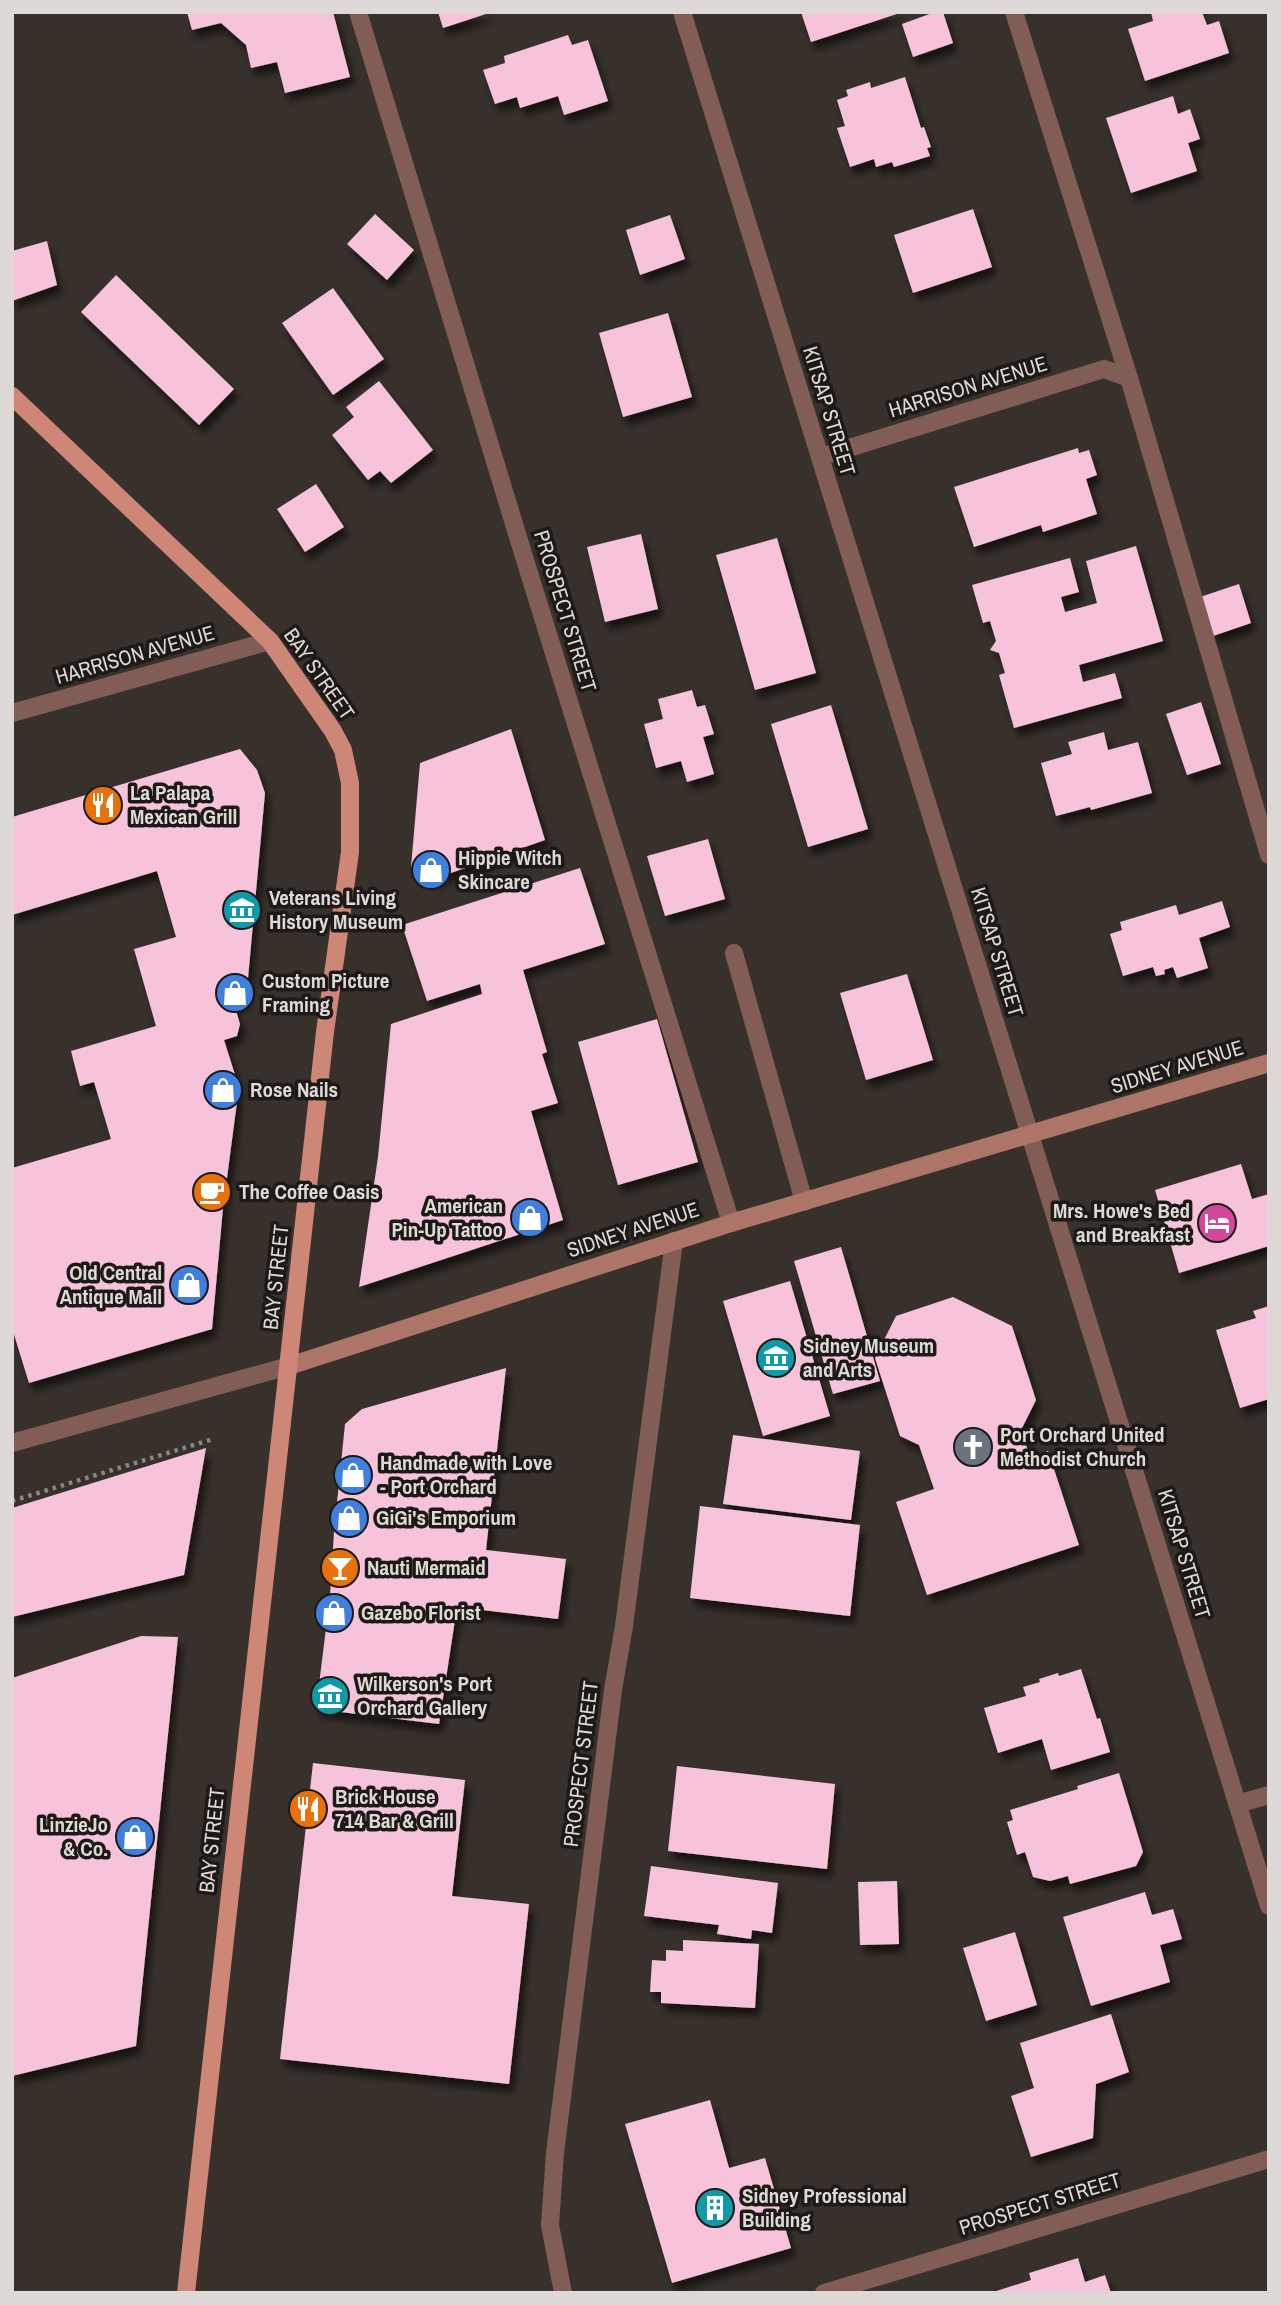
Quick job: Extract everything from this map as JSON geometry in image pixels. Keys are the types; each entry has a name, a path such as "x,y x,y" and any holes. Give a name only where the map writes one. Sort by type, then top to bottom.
{"main road":[{"name":"BAY STREET","path":"12,396 270,641 333,730 343,750 350,783 350,852 325,1032 186,2293"},
{"name":"SIDNEY AVENUE","path":"289,1366 732,1223 1269,1063"}],"street":[{"name":"PROSPECT STREET","path":"358,12 525,560 732,1223"},
{"name":"KITSAP STREET","path":"682,12 1269,1906"},
{"path":"1014,12 1129,379 1269,855"},
{"name":"HARRISON AVENUE","path":"820,457 1104,369 1129,379"},
{"name":"HARRISON AVENUE","path":"12,713 270,641"},
{"path":"734,953 804,1202"},
{"name":"PROSPECT STREET","path":"563,2293 550,2225 555,2154 613,1690 624,1626 674,1241"},
{"name":"SIDNEY AVENUE","path":"12,1443 289,1366"},
{"path":"1237,1804 1269,1795"},
{"name":"PROSPECT STREET","path":"824,2293 1269,2160"}],"path":[{"path":"12,1501 213,1439"}],"building":[{"path":"187,12 333,12 350,77 285,93 277,62 251,68 246,45 221,23 192,30"},
{"path":"438,12 489,12 489,13 443,28"},
{"path":"801,12 900,12 900,13 811,42"},
{"path":"935,12 943,12 953,43 913,57 902,24"},
{"path":"1151,12 1202,12 1207,25 1219,21 1229,53 1145,81 1128,29 1153,21"},
{"path":"568,35 572,45 588,40 608,101 564,115 558,96 520,108 517,97 495,104 483,70 505,63 504,56"},
{"path":"905,77 921,128 924,127 931,147 927,148 930,156 894,167 892,162 876,167 874,159 850,167 837,128 845,126 837,100 848,96 846,90 870,82 871,88"},
{"path":"1173,96 1178,114 1190,109 1200,139 1188,143 1197,171 1131,193 1106,118"},
{"path":"973,209 992,267 913,293 894,235"},
{"path":"375,214 414,250 387,280 347,244"},
{"path":"670,215 685,259 640,275 626,230"},
{"path":"47,241 57,285 12,301 12,251"},
{"path":"116,275 234,389 199,425 81,312"},
{"path":"333,288 384,359 333,395 282,323"},
{"path":"668,313 692,397 623,417 599,333"},
{"path":"379,381 433,450 391,483 380,471 368,480 332,435 354,417 346,407"},
{"path":"1078,448 1079,453 1089,450 1097,475 1086,479 1097,514 1043,532 1041,525 974,547 954,487"},
{"path":"316,484 344,527 305,552 277,509"},
{"path":"641,534 658,609 605,622 587,547"},
{"path":"777,538 816,673 755,690 716,555"},
{"path":"1136,546 1163,641 1079,665 1083,682 1115,673 1122,698 1014,728 999,675 1005,673 999,653 990,650 996,641 990,621 983,623 972,585 1070,558 1079,592 1061,597 1065,612 1097,603 1086,561"},
{"path":"1239,584 1251,623 1213,636 1200,597"},
{"path":"692,690 697,707 705,705 714,734 703,737 714,774 687,782 681,761 656,768 644,724 663,719 658,699"},
{"path":"1201,702 1221,764 1187,775 1166,714"},
{"path":"831,705 868,829 808,847 771,724"},
{"path":"511,729 545,840 428,881 422,862 411,867 420,763"},
{"path":"1104,732 1108,750 1138,742 1152,793 1091,810 1090,807 1056,816 1041,763 1072,754 1068,742"},
{"path":"240,749 257,770 265,793 246,1000 234,1004 240,1024 237,1036 224,1040 237,1081 237,1102 223,1208 212,1329 29,1383 12,1328 12,1168 111,1139 94,1082 80,1086 71,1051 156,1026 134,949 176,937 157,871 12,915 12,817"},
{"path":"708,839 725,899 665,916 647,856"},
{"path":"580,868 605,944 523,970 547,1052 542,1054 558,1103 531,1111 563,1220 359,1287 378,1157 391,1024 482,994 480,984 427,1001 402,925"},
{"path":"1222,901 1230,927 1199,938 1208,968 1177,978 1173,967 1164,970 1165,974 1156,976 1153,967 1123,976 1110,934 1122,930 1120,922 1176,905 1179,915"},
{"path":"907,974 933,1060 866,1080 840,993"},
{"path":"657,1019 698,1162 618,1185 578,1042"},
{"name":"Mrs. Howe's Bed and Breakfast","path":"1241,1164 1252,1199 1269,1194 1269,1246 1179,1273 1155,1190"},
{"path":"841,1247 880,1381 833,1394 794,1261"},
{"name":"Sidney Museum and Arts","path":"790,1281 830,1416 763,1436 723,1301"},
{"path":"953,1297 1012,1326 1036,1400 1021,1430 1030,1457 1048,1451 1079,1545 927,1595 896,1502 934,1489 919,1445 900,1436 875,1358 896,1316"},
{"path":"1269,1306 1269,1399 1240,1408 1216,1330 1256,1318 1253,1311"},
{"path":"506,1368 486,1550 566,1559 558,1619 457,1607 439,1724 316,1709 330,1596 345,1424 362,1409"},
{"path":"733,1435 860,1451 851,1520 723,1504"},
{"path":"206,1448 184,1575 12,1617 12,1508"},
{"path":"700,1506 860,1525 850,1616 690,1598"},
{"path":"141,1636 178,1637 136,2046 12,2076 12,1678"},
{"path":"1081,1669 1110,1752 1051,1770 1042,1739 998,1753 984,1708 1026,1696 1023,1687 1040,1682 1039,1679"},
{"path":"313,1763 465,1780 452,1896 529,1904 509,2084 280,2059"},
{"path":"677,1766 835,1784 827,1869 668,1851"},
{"path":"1119,1773 1143,1852 1136,1866 1070,1884 1068,1876 1050,1881 1033,1877 1025,1852 1017,1855 1007,1822 1013,1820 1010,1810"},
{"path":"651,1866 778,1883 772,1933 752,1930 751,1939 717,1934 719,1925 644,1916"},
{"path":"897,1881 899,1944 860,1945 858,1882"},
{"path":"1145,1892 1152,1915 1173,1909 1182,1939 1160,1945 1170,1982 1091,2006 1063,1917"},
{"path":"1015,1932 1037,2005 986,2021 963,1948"},
{"path":"683,1940 759,1944 755,2008 661,2003 661,1992 650,1992 652,1960 666,1961 666,1950 683,1951"},
{"path":"1111,2014 1129,2072 1096,2084 1093,2138 1031,2157 1011,2096 1034,2088 1020,2043"},
{"name":"Sidney Professional Building","path":"710,2100 729,2168 765,2158 791,2248 672,2283 625,2124"},
{"path":"1078,2258 1085,2282 1105,2275 1111,2293 990,2293 1031,2280 1029,2273"}],"place":[{"name":"La Palapa Mexican Grill","path":"103,805"},
{"name":"Hippie Witch Skincare","path":"431,870"},
{"name":"Veterans Living History Museum","path":"242,910"},
{"name":"Custom Picture Framing","path":"235,993"},
{"name":"Rose Nails","path":"223,1090"},
{"name":"The Coffee Oasis","path":"212,1192"},
{"name":"American Pin-Up Tattoo","path":"530,1218"},
{"name":"Mrs. Howe's Bed and Breakfast","path":"1217,1223"},
{"name":"Old Central Antique Mall","path":"189,1285"},
{"name":"Sidney Museum and Arts","path":"776,1358"},
{"name":"Port Orchard United Methodist Church","path":"973,1447"},
{"name":"Handmade with Love - Port Orchard","path":"353,1475"},
{"name":"GiGi's Emporium","path":"349,1518"},
{"name":"Nauti Mermaid","path":"340,1568"},
{"name":"Gazebo Florist","path":"334,1613"},
{"name":"Wilkerson's Port Orchard Gallery","path":"330,1696"},
{"name":"Brick House 714 Bar & Grill","path":"308,1809"},
{"name":"LinzieJo & Co.","path":"135,1837"},
{"name":"Sidney Professional Building","path":"715,2208"}]}
